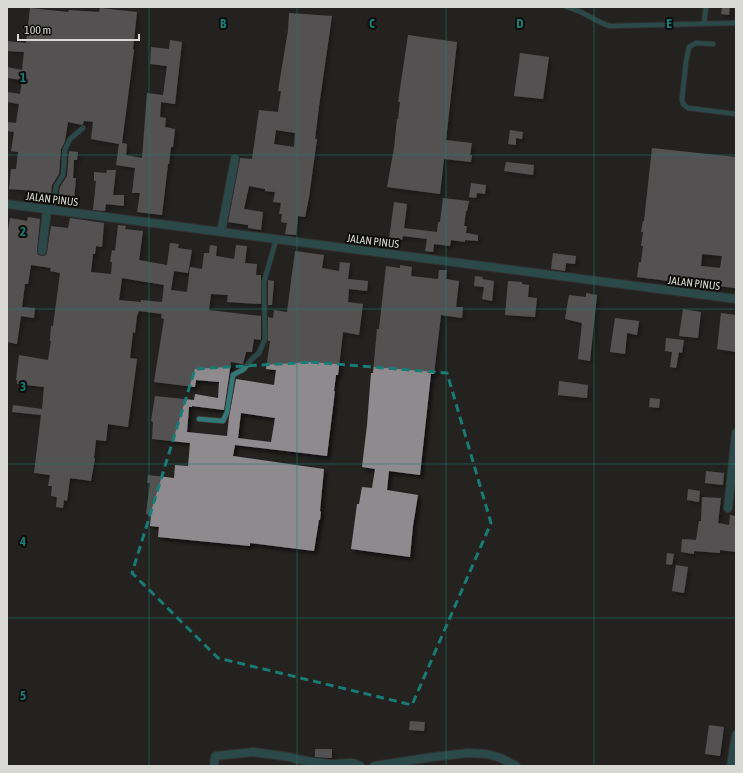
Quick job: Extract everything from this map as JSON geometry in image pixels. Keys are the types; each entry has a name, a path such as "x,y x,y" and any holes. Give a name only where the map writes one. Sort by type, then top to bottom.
{"street":[{"path":"222,232 235,159"},
{"name":"JALAN PINUS","path":"7,204 736,299"},
{"path":"42,251 50,210"},
{"path":"728,508 736,433"},
{"path":"731,766 736,735"},
{"path":"214,766 216,756 254,752 331,764 353,762 360,766"},
{"path":"374,766 433,757 487,754 501,758 516,766"}],"lane":[{"path":"567,7 576,9 596,21 610,26 736,23"},
{"path":"704,23 706,7"},
{"path":"713,44 696,43 689,47 682,99 683,104 688,108 736,114"},
{"path":"50,210 56,186 63,175 65,149 70,139 83,128"},
{"path":"199,419 223,421 227,412 233,375 244,369 259,353 265,339 264,282 276,240"}],"highlighted area":[{"path":"311,362 447,373 491,523 412,705 218,658 132,573 195,369"}],"building":[{"path":"722,7 730,7 729,15 721,14"},
{"path":"30,8 68,12 69,10 99,12 100,8 137,12 134,50 122,143 127,144 126,155 142,158 147,93 163,95 167,66 150,64 151,47 169,49 170,40 182,42 175,104 161,102 160,117 166,118 165,127 175,129 173,147 171,147 168,164 162,215 137,212 140,193 132,193 135,168 116,165 119,144 91,139 93,122 84,121 82,125 68,122 65,141 61,149 59,174 52,185 50,204 34,201 36,191 9,189 11,169 16,169 18,152 11,151 14,132 7,131 7,122 16,123 19,104 7,102 7,92 20,94 22,80 7,78 7,67 22,70 24,52 7,51 7,41 26,43"},
{"path":"289,13 332,16 319,106 315,139 317,139 309,197 305,217 298,216 296,235 285,234 287,223 281,222 282,214 279,214 281,203 273,202 275,192 265,191 265,189 249,186 244,209 263,212 261,230 248,228 248,225 228,222 240,158 252,159 259,110 278,112 281,91 278,91 288,30","holes":["276,130 295,133 294,147 274,144"]},
{"path":"408,35 457,42 446,140 472,143 470,155 472,155 471,162 444,159 440,194 387,187 394,148 400,102 398,102"},
{"path":"520,53 549,57 543,99 514,96"},
{"path":"510,130 523,132 522,139 516,138 516,145 508,144"},
{"path":"652,148 736,157 736,288 716,287 637,277 643,246 641,246 643,232 641,232 644,221","holes":["702,254 722,256 720,268 701,266"]},
{"path":"69,151 78,152 77,160 74,160 73,178 76,178 74,200 64,199 63,206 57,205 60,187 67,176"},
{"path":"506,162 534,165 533,175 504,171"},
{"path":"107,170 116,170 113,195 124,195 124,206 106,204 105,211 93,210 96,181 94,181 94,172 106,173"},
{"path":"471,183 486,185 485,194 477,193 476,198 469,197"},
{"path":"443,198 469,201 464,226 467,226 466,233 478,235 478,241 465,240 465,242 451,240 450,246 434,244 433,252 425,251 427,239 403,236 402,240 389,239 394,202 407,204 404,228 437,232 438,222 440,222"},
{"path":"28,217 40,219 37,251 38,255 42,256 46,255 47,252 51,226 68,228 70,218 104,223 102,247 96,246 95,254 93,254 91,272 111,274 112,262 110,262 112,250 115,251 118,225 126,226 125,229 143,231 139,260 167,265 170,243 179,244 178,248 192,250 188,273 174,271 171,290 187,292 190,267 202,269 204,253 209,253 210,245 217,246 216,256 234,259 236,245 247,246 245,263 257,264 256,275 261,275 261,304 227,302 228,295 211,294 209,310 261,316 261,340 254,339 252,352 246,352 243,364 231,362 224,410 192,406 189,407 187,432 227,436 236,379 274,385 276,370 266,369 270,341 268,341 268,317 273,318 274,310 287,312 295,251 324,255 322,268 339,271 340,262 350,263 348,279 368,281 367,291 349,289 348,302 363,304 359,335 343,332 338,375 336,375 327,456 235,445 233,456 324,469 321,512 314,551 250,543 250,546 158,537 159,527 150,526 151,515 146,514 150,483 147,483 148,475 174,478 175,465 188,466 190,443 152,439 153,422 151,421 155,396 194,400 195,394 218,398 219,382 196,380 195,387 154,382 164,319 161,318 162,314 139,311 137,316 135,333 133,332 130,358 137,359 128,427 108,424 106,441 96,440 91,481 70,478 67,501 64,500 63,508 56,507 57,497 51,496 52,486 48,486 50,475 34,473 41,415 12,412 13,405 42,409 44,387 17,384 16,380 19,355 48,360 51,341 51,326 53,326 60,273 50,271 51,268 31,265 28,284 25,284 22,307 35,308 34,318 21,316 17,344 7,342 7,236 10,218 27,221","holes":["122,278 164,285 162,302 119,300","241,413 275,418 271,442 238,438"]},
{"path":"553,253 576,256 575,264 566,263 565,271 551,269"},
{"path":"400,265 412,267 411,276 438,279 439,270 447,270 446,279 459,281 456,307 463,307 462,318 441,315 434,374 431,374 420,475 389,471 387,490 418,495 410,557 351,549 357,504 359,504 362,487 372,488 375,469 362,467 371,373 373,373 377,329 379,329 386,266 400,268"},
{"path":"475,276 494,281 492,301 482,299 484,287 474,286"},
{"path":"268,280 274,281 272,305 268,305"},
{"path":"508,281 522,282 522,284 529,285 528,297 537,298 535,317 505,315"},
{"path":"586,293 597,295 590,361 578,359 582,323 565,319 569,295 586,297"},
{"path":"683,309 701,312 698,338 679,336"},
{"path":"721,313 736,315 736,352 717,349"},
{"path":"615,318 639,321 637,335 627,333 625,354 610,352"},
{"path":"666,338 684,340 682,353 679,352 676,368 670,367 672,352 665,351"},
{"path":"559,381 588,385 587,398 558,395"},
{"path":"650,398 660,399 659,408 649,407"},
{"path":"706,471 724,473 723,485 705,483"},
{"path":"688,489 700,491 699,502 687,500"},
{"path":"702,497 721,498 718,523 729,525 730,515 736,516 736,552 720,550 720,553 694,551 694,554 681,552 682,539 696,540 699,521 701,521"},
{"path":"667,553 674,554 672,565 666,564"},
{"path":"676,565 688,567 684,593 672,591"},
{"path":"410,721 425,722 424,731 409,730"},
{"path":"709,725 724,727 720,756 705,754"},
{"path":"315,749 332,749 332,758 315,757"}]}
